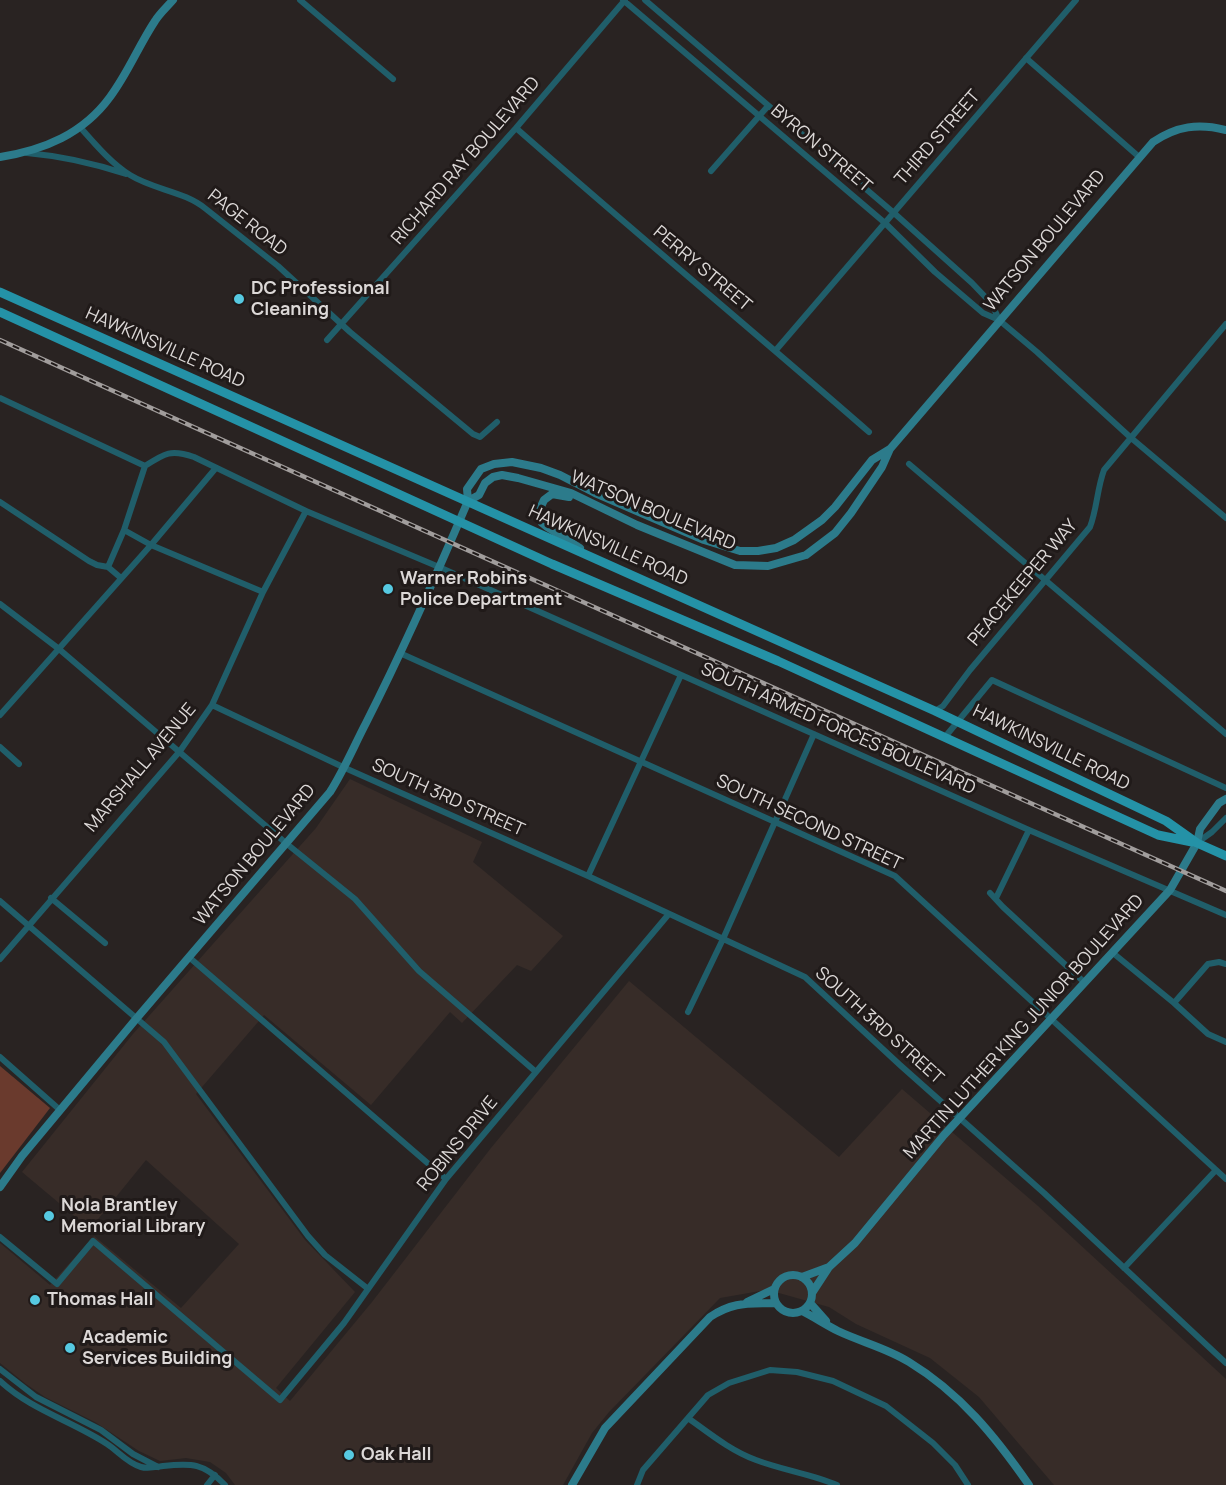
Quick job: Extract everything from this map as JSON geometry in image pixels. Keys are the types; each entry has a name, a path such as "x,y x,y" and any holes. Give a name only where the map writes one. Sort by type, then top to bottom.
{"main road":[{"name":"HAWKINSVILLE ROAD","path":"0,292 935,711 1166,821 1197,843 1226,856"},
{"name":"HAWKINSVILLE ROAD","path":"0,312 459,521 778,661 1158,835 1197,843"}],"street":[{"path":"0,157 27,153 55,142 80,127 110,97 156,19 173,0"},
{"path":"300,0 393,79"},
{"name":"BYRON STREET","path":"624,0 885,223 935,272 983,313 999,320 1037,352 1130,437 1226,518"},
{"name":"RICHARD RAY BOULEVARD","path":"327,340 516,128 624,0"},
{"name":"BYRON STREET","path":"645,0 894,213 972,283 992,304 999,320"},
{"name":"THIRD STREET","path":"776,350 1076,0"},
{"path":"697,63 706,52"},
{"path":"1026,58 1138,156"},
{"path":"711,171 768,106"},
{"name":"WATSON BOULEVARD","path":"0,1188 60,1110 330,792 345,768 402,654 468,501 467,489 481,469 494,464 512,462 541,468 704,540 740,551 776,548 794,540 822,520 872,460 890,448 1138,156 1153,142 1180,128 1204,126 1226,130"},
{"name":"PAGE ROAD","path":"80,127 97,147 132,176"},
{"name":"PERRY STREET","path":"516,128 869,432"},
{"name":"PAGE ROAD","path":"27,153 88,162 196,201 278,266 341,323 472,434 480,437 497,422"},
{"path":"854,197 863,187"},
{"name":"PEACEKEEPER WAY","path":"935,711 944,706 970,670 1090,527 1104,470 1226,324"},
{"path":"0,398 145,466 124,530 108,567"},
{"name":"WATSON BOULEVARD","path":"468,501 479,495 485,483 493,477 502,475 546,484 571,493 637,525 735,565 768,566 806,555 835,533 882,467 890,448"},
{"name":"SOUTH ARMED FORCES BOULEVARD","path":"145,466 170,453 179,452 306,511 439,567 1029,830 1226,915"},
{"path":"909,464 1226,734"},
{"path":"0,715 151,545 215,468"},
{"path":"592,504 552,494 544,500 538,513 542,523 547,527 603,562"},
{"path":"0,502 89,561 108,567 122,578"},
{"name":"MARSHALL AVENUE","path":"0,959 180,751 212,705 263,592 306,511"},
{"path":"124,530 151,545 263,592"},
{"path":"0,604 59,649 287,844 355,899 419,971 536,1072"},
{"name":"SOUTH SECOND STREET","path":"402,654 895,876 1226,1179"},
{"path":"588,876 681,675"},
{"path":"945,737 992,680 1213,780 1226,788"},
{"name":"SOUTH 3RD STREET","path":"212,705 345,768 588,876 805,977 1044,1193 1225,1361"},
{"path":"688,1012 814,734"},
{"path":"0,747 19,764"},
{"name":"MARTIN LUTHER KING JUNIOR BOULEVARD","path":"812,1293 829,1267 855,1243 944,1135 1170,890 1197,843 1200,829 1219,803 1226,799"},
{"path":"1197,843 1226,818"},
{"path":"996,898 1029,830"},
{"path":"990,893 1084,982"},
{"path":"51,898 105,943"},
{"path":"0,901 164,1042 308,1236 325,1255 367,1288"},
{"name":"ROBINS DRIVE","path":"0,1237 57,1284 93,1241 280,1400 344,1323 446,1179 668,915"},
{"path":"1113,953 1208,1034 1226,1042"},
{"path":"190,958 446,1179"},
{"path":"1174,1003 1208,964 1219,962 1226,964"},
{"path":"0,1057 60,1110"},
{"path":"1124,1268 1216,1170"},
{"name":"MARTIN LUTHER KING JUNIOR BOULEVARD","path":"802,1277 829,1267"},
{"path":"785,1276 802,1277 812,1293 810,1303 802,1311 784,1312 776,1303 774,1289 776,1284 785,1276"},
{"path":"572,1485 604,1428 711,1317 720,1310 747,1303 774,1289"},
{"path":"747,1303 776,1303"},
{"path":"810,1303 835,1330 908,1361 940,1383 978,1418 1001,1444 1029,1485"},
{"path":"802,1311 828,1324"},
{"path":"0,1369 36,1397 100,1430 133,1454 158,1467"},
{"path":"637,1485 644,1470 708,1395 729,1383 770,1370 797,1372 833,1381 886,1406 933,1443 955,1465 968,1485"},
{"path":"0,1381 18,1397 107,1444 131,1462 146,1468 190,1464 204,1467 225,1485"},
{"path":"688,1418 712,1436 754,1460 837,1485"},
{"path":"207,1485 215,1475"}],"shaded area":[{"path":"350,779 482,842 473,862 563,936 531,971 517,965 462,1023 450,1012 371,1105 264,1015 196,1094 305,1240 355,1292 276,1388 290,1401 372,1302 491,1148 629,981 839,1157 902,1089 1038,1206 1226,1379 1226,1485 1054,1485 979,1397 930,1358 856,1324 829,1307 779,1293 760,1291 720,1298 609,1412 592,1433 563,1485 235,1485 226,1473 210,1462 186,1458 160,1461 139,1451 95,1422 45,1397 26,1384 0,1363 0,1243 50,1285 94,1236 181,1308 239,1244 146,1160 90,1229 22,1172 133,1034 316,828"},
{"path":"0,1066 50,1108 0,1173"}],"railway":[{"path":"0,340 1226,891"}],"place":[{"name":"DC Professional Cleaning","path":"239,299"},
{"name":"Warner Robins Police Department","path":"388,589"},
{"name":"Nola Brantley Memorial Library","path":"49,1216"},
{"name":"Thomas Hall","path":"35,1300"},
{"name":"Academic Services Building","path":"70,1348"},
{"name":"Oak Hall","path":"349,1455"}]}
